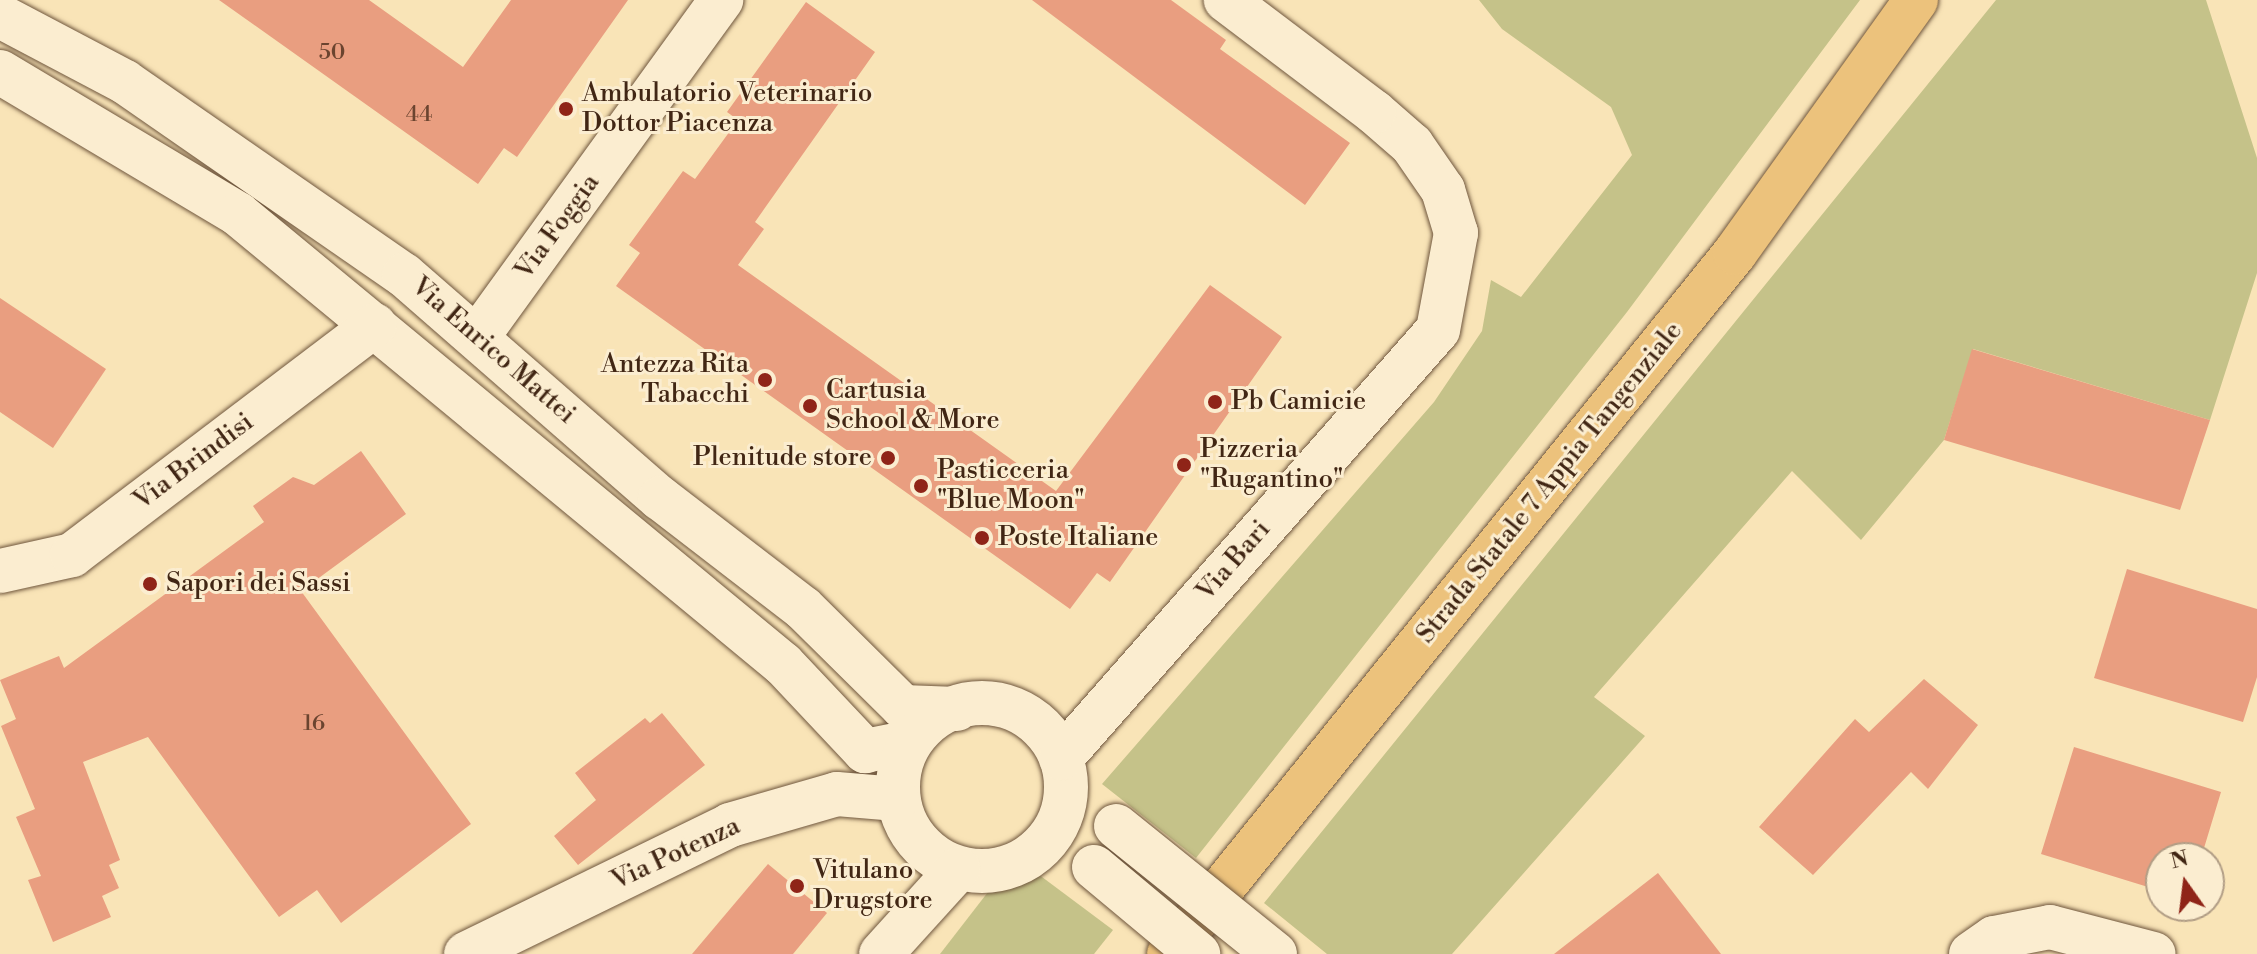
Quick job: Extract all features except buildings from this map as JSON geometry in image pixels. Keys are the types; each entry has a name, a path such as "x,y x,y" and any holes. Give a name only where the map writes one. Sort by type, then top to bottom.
{"highway":[{"name":"Strada Statale 7 Appia Tangenziale","path":"1169,954 1735,253 1916,0"}],"street":[{"name":"Via Foggia","path":"478,336 721,0"},
{"name":"Via Bari","path":"1063,766 1438,330 1456,233 1443,190 1412,145 1374,112 1226,0"},
{"name":"Via Enrico Mattei","path":"0,16 125,82 404,275 478,336 660,498 803,608 903,707 957,709"},
{"name":"Via Enrico Mattei","path":"0,72 238,214 783,664 865,751 910,742"},
{"name":"Via Brindisi","path":"0,571 72,555 375,325"},
{"path":"1198,954 1094,867 1036,853 987,872 958,869 925,851 897,799 899,770 910,742 930,721 957,709 987,703 1016,710 1037,723 1063,766 1116,826 1275,954"},
{"path":"1036,853 1065,806 1063,766"},
{"name":"Via Potenza","path":"466,954 730,825 837,794 897,799"},
{"path":"881,954 958,869"},
{"path":"1971,954 1994,938 2050,927 2154,954"}],"shaded area":[{"path":"1479,0 1860,0 1627,312 1196,858 1102,784 1434,402 1482,331 1491,280 1521,297 1632,155 1611,107 1502,29"},
{"path":"1996,0 2206,0 2257,158 2257,273 2210,420 1973,349 1944,440 1861,540 1792,471 1594,697 1645,736 1452,954 1327,954 1264,903"},
{"path":"1038,874 1113,930 1094,954 940,954 988,892"}],"place":[{"name":"Ambulatorio Veterinario Dottor Piacenza","path":"566,109"},
{"name":"Antezza Rita Tabacchi","path":"765,380"},
{"name":"Pb Camicie","path":"1215,402"},
{"name":"Cartusia School & More","path":"810,406"},
{"name":"Plenitude store","path":"888,458"},
{"name":"Pizzeria \"Rugantino\"","path":"1184,465"},
{"name":"Pasticceria \"Blue Moon\"","path":"921,486"},
{"name":"Poste Italiane","path":"982,538"},
{"name":"Sapori dei Sassi","path":"150,584"},
{"name":"Vitulano Drugstore","path":"797,886"}]}
